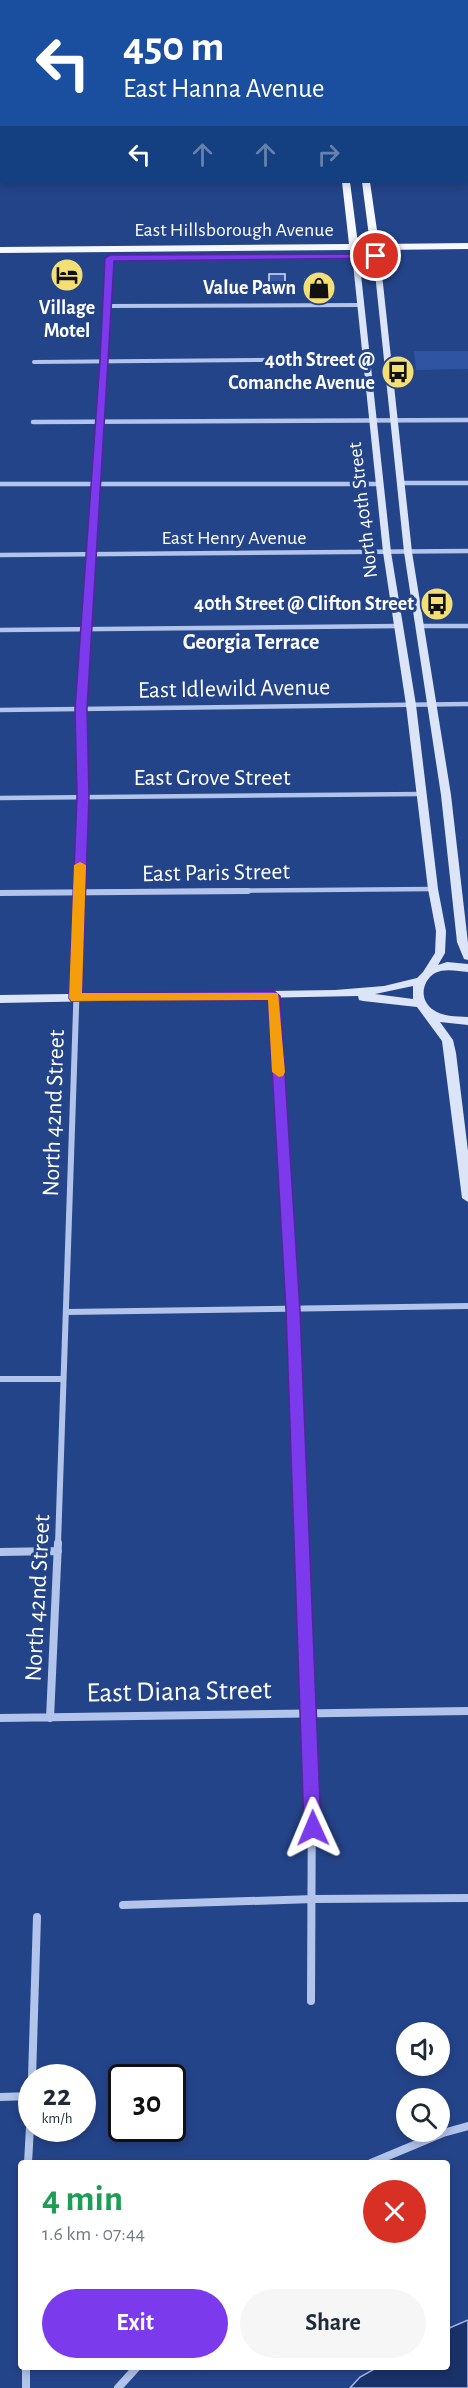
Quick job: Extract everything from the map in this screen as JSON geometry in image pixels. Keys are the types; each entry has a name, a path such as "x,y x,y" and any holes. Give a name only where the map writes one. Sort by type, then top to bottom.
{"main road":[{"name":"North 40th Street","path":"346,183 387,552 424,794 433,889 442,941 440,953 424,977"},
{"name":"North 40th Street","path":"366,183 408,552 447,795 462,942 468,956"},
{"name":"East Hillsborough Avenue","path":"375,252 468,246"},
{"name":"East Hillsborough Avenue","path":"0,250 375,252 468,256"},
{"name":"East Hillsborough Avenue","path":"0,259 354,252"},
{"path":"0,999 334,994 384,990 452,966 468,968"},
{"path":"424,977 416,988 422,1007 447,1040 454,1076 468,1198"},
{"path":"334,994 422,1007 445,1020 468,1021"}],"street":[{"name":"North 42nd Street","path":"50,1718 67,1312 83,796 81,709 110,258"},
{"path":"108,306 360,305"},
{"path":"34,362 366,359"},
{"path":"33,422 468,420"},
{"path":"401,483 468,483"},
{"path":"0,484 380,484"},
{"name":"East Henry Avenue","path":"0,555 468,551"},
{"path":"419,626 468,626"},
{"path":"0,630 398,627"},
{"name":"East Idlewild Avenue","path":"0,710 468,704"},
{"name":"East Grove Street","path":"0,798 424,794"},
{"name":"East Paris Street","path":"0,893 433,889"},
{"path":"274,996 293,1310 310,1712 314,1899 311,2001"},
{"path":"67,1312 468,1306"},
{"path":"0,1379 63,1378"},
{"path":"0,1552 58,1551"},
{"name":"East Diana Street","path":"0,1718 468,1711"},
{"path":"123,1905 314,1899 468,1898"},
{"path":"32,2064 37,1917"},
{"path":"0,2097 18,2095"},
{"path":"378,2160 443,2133 468,2126"},
{"path":"28,2160 29,2142"},
{"path":"26,2370 26,2388"},
{"path":"118,2388 134,2370"}],"shaded area":[{"path":"414,351 468,351 468,369 416,370"},
{"path":"468,2320 468,2388 350,2388 360,2377 373,2370 450,2370 450,2328"}],"building":[{"name":"Village Motel","path":"74,267 73,283 60,283 62,268"},
{"path":"269,274 285,274 285,289 269,289"},
{"name":"Value Pawn","path":"331,278 333,297 307,297 305,279"}],"slow traffic":[{"path":"80,865 75,998 274,996 279,1072"}],"place":[{"name":"Village Motel","path":"67,275"},
{"name":"Value Pawn","path":"319,288"},
{"name":"40th Street @ Comanche Avenue","path":"398,372"},
{"name":"40th Street @ Clifton Street","path":"437,604"}],"district":[{"name":"Georgia Terrace","path":"251,642"}],"route":[{"path":"313,1828 293,1310 274,996 75,998 83,796 81,709 110,258 376,256"}]}
